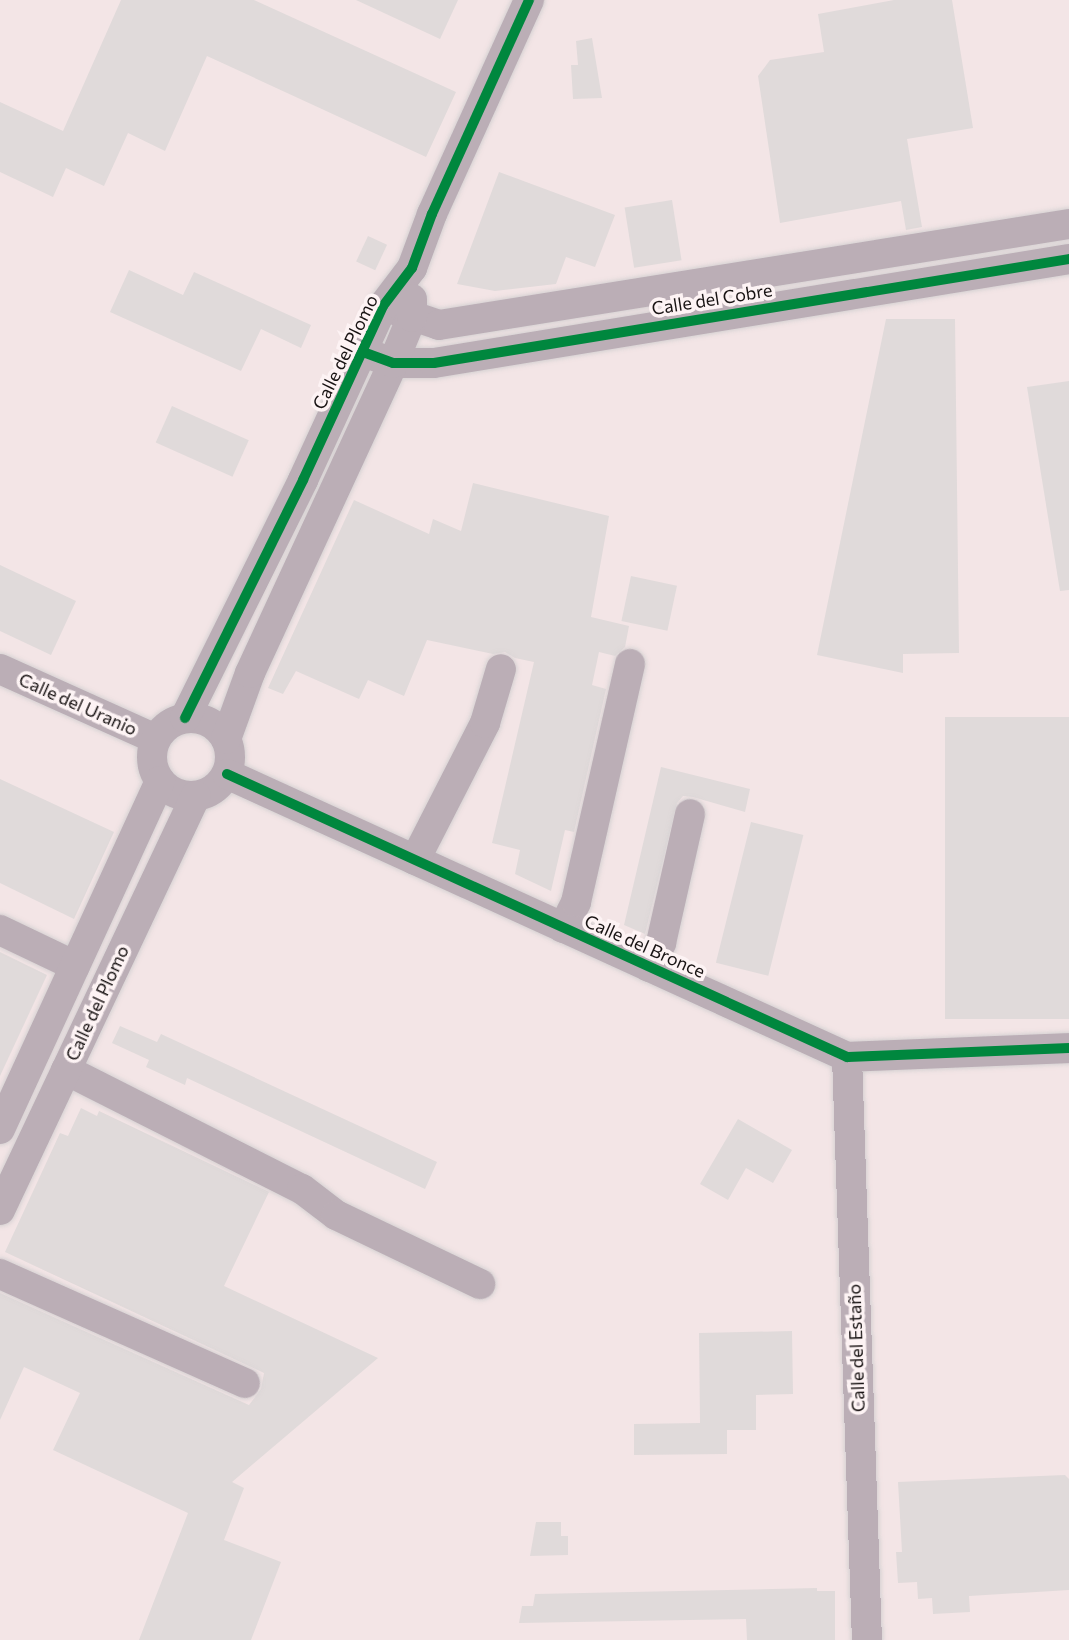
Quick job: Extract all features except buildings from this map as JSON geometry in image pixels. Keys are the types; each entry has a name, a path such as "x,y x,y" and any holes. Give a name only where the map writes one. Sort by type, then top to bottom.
{"street":[{"name":"Calle del Plomo","path":"185,718 216,660 383,306 412,268 432,214 529,0"},
{"name":"Calle del Cobre","path":"383,306 439,325 1069,225"},
{"name":"Calle del Cobre","path":"363,352 393,363 434,363 1069,260"},
{"name":"Calle del Plomo","path":"226,739 250,673 412,317 412,268"},
{"path":"563,928 576,902 630,664"},
{"name":"Calle del Uranio","path":"0,669 156,739"},
{"path":"415,860 485,723 501,669"},
{"path":"185,718 201,719 216,726 226,739 230,762 227,774 209,792 196,796 183,795 160,781 153,768 152,754 156,739 163,729 185,718"},
{"name":"Calle del Bronce","path":"227,774 847,1057 1069,1048"},
{"name":"Calle del Plomo","path":"2,1119 160,781"},
{"name":"Calle del Plomo","path":"0,1210 196,796"},
{"path":"649,967 661,943 690,814"},
{"path":"0,930 75,966"},
{"name":"Calle del Estaño","path":"847,1057 867,1640"},
{"path":"66,1070 302,1189 336,1215 480,1284"},
{"path":"0,1274 245,1383"}],"shaded area":[{"path":"0,0 1069,0 1069,1640 0,1640"}],"cycle path":[{"path":"185,718 303,480 383,306 412,268 432,214 529,0"},
{"path":"363,352 393,363 434,363 1069,259"},
{"path":"227,774 847,1057 1069,1048"}]}
